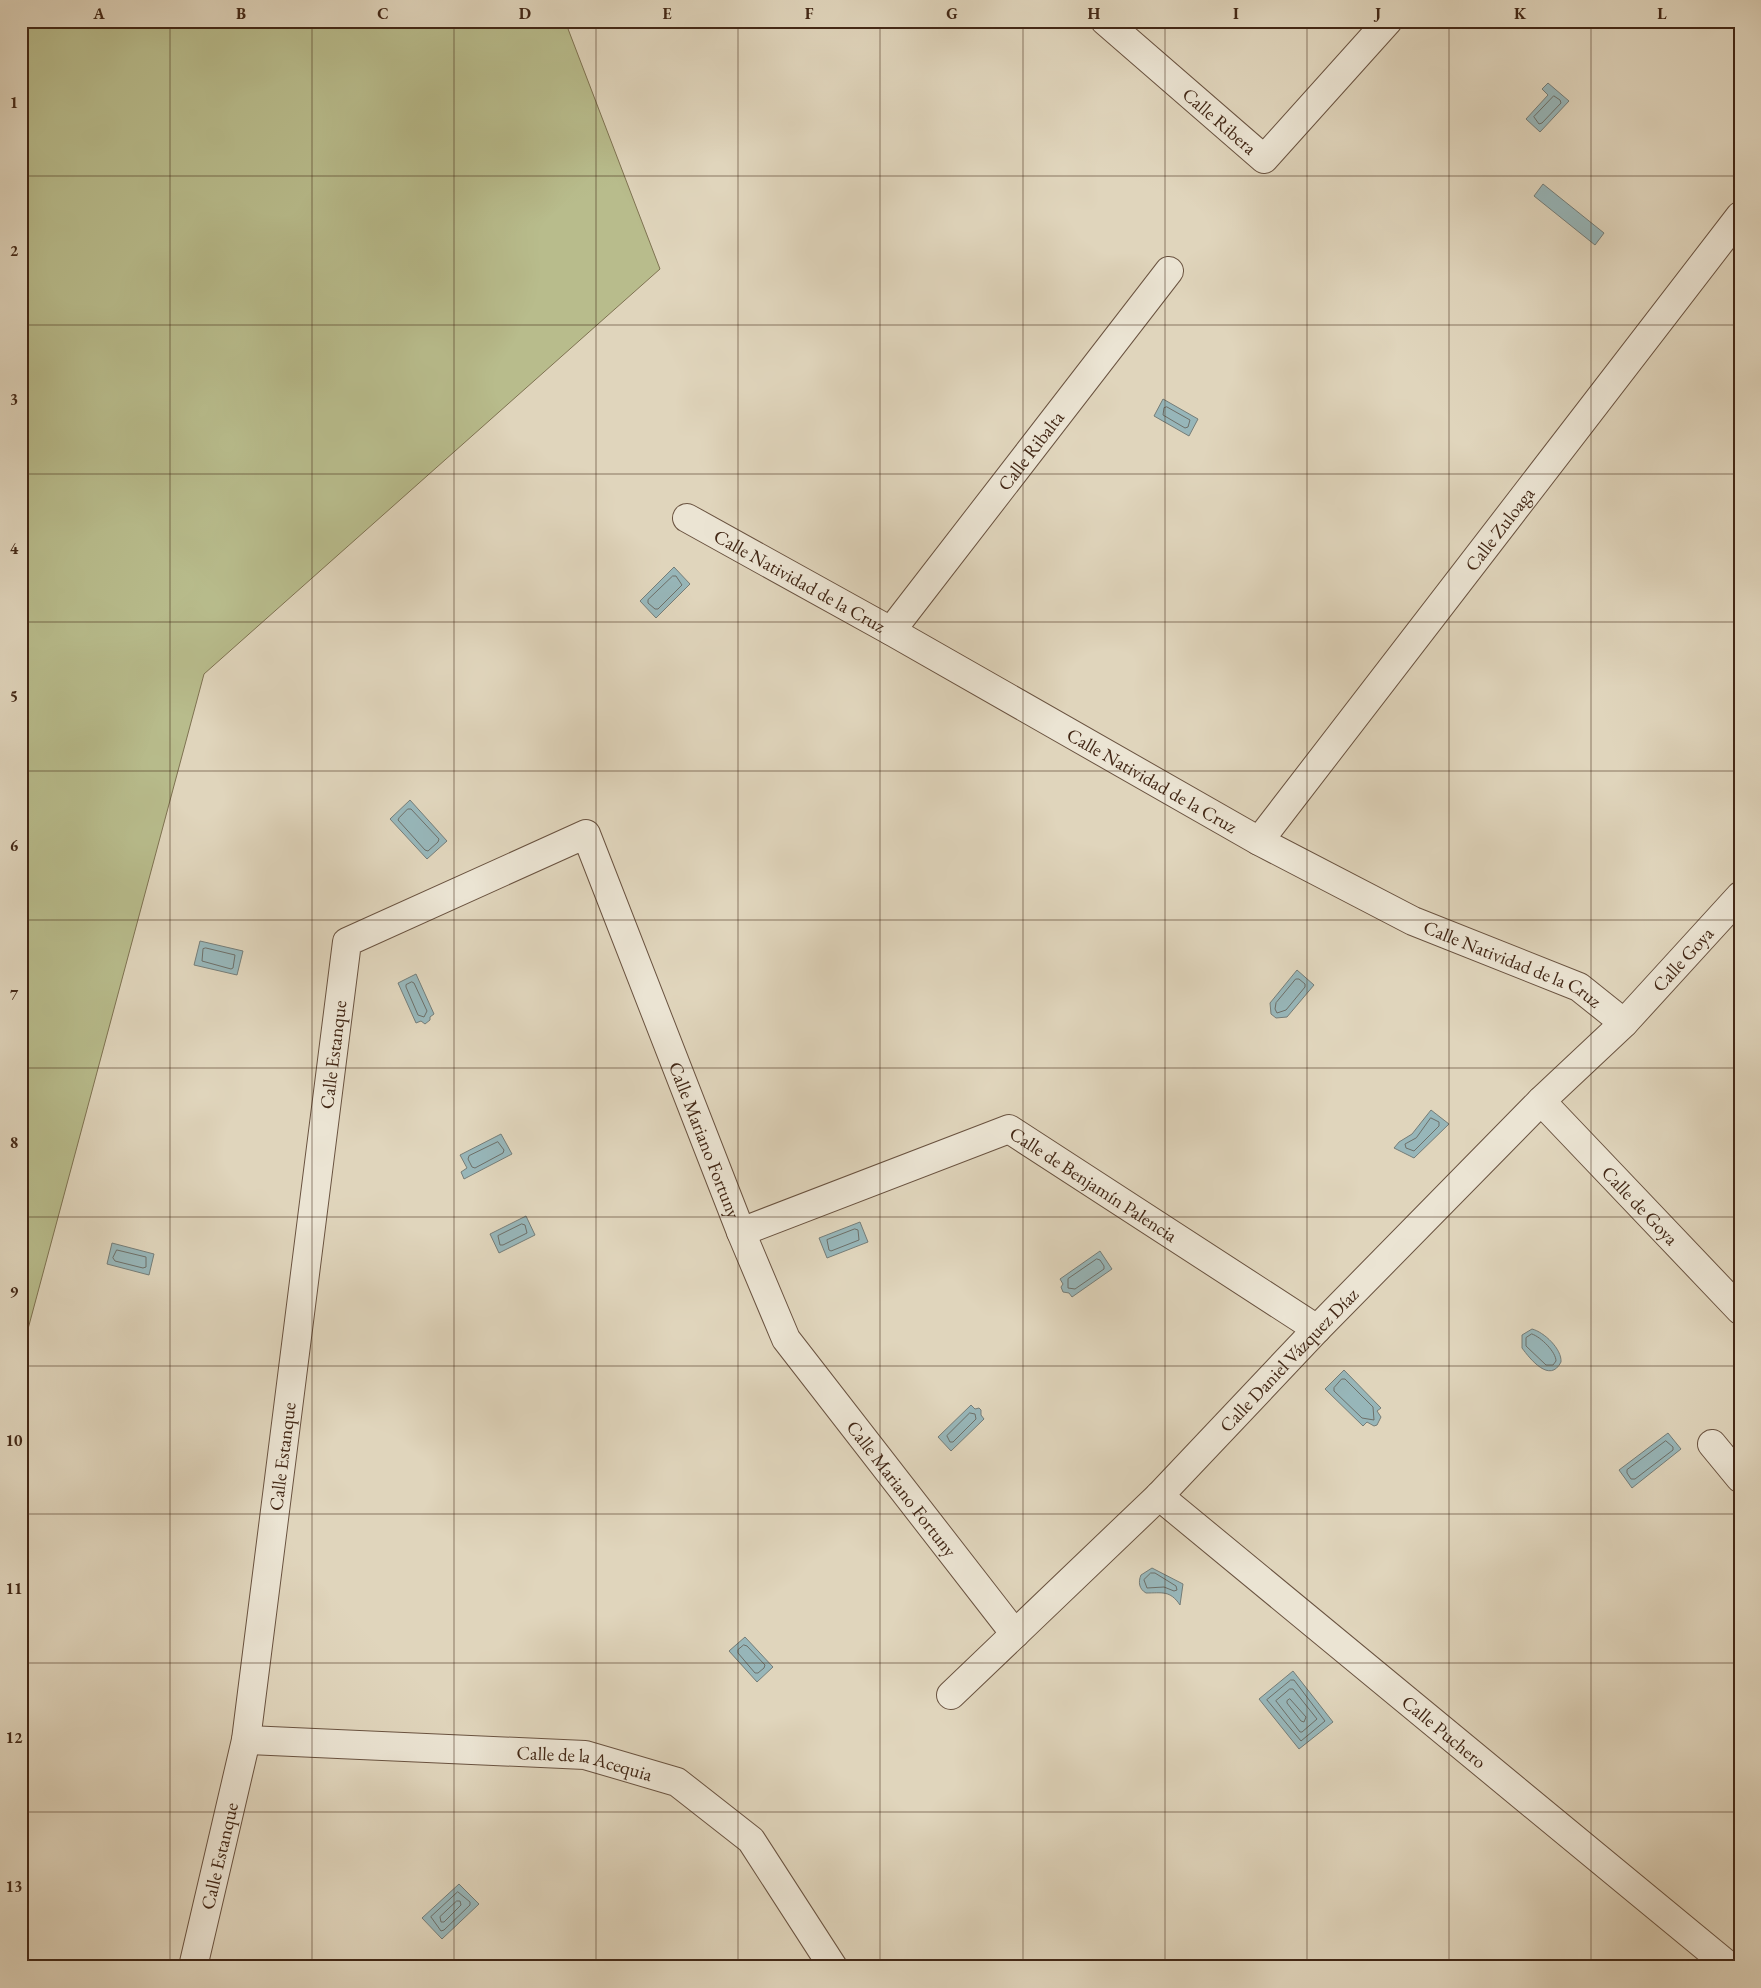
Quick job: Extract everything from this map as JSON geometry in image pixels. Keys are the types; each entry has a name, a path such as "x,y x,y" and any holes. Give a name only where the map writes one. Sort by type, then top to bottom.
{"street":[{"name":"Calle Ribera","path":"1105,21 1264,159 1388,21"},
{"name":"Calle Zuloaga","path":"1259,841 1740,216"},
{"name":"Calle Ribalta","path":"891,631 1170,271"},
{"name":"Calle Natividad de la Cruz","path":"687,518 891,631 1259,841 1413,921 1579,987 1624,1023"},
{"name":"Calle Mariano Fortuny","path":"347,942 586,834 741,1232 786,1339 1015,1634"},
{"name":"Calle Goya","path":"1624,1023 1740,896"},
{"name":"Calle Estanque","path":"193,1967 246,1740 347,942"},
{"name":"Calle Daniel Vázquez Díaz","path":"951,1695 1159,1496 1317,1328 1541,1101 1624,1023"},
{"name":"Calle de Goya","path":"1541,1101 1740,1310"},
{"name":"Calle de Benjamín Palencia","path":"741,1232 1009,1129 1317,1328"},
{"path":"1712,1444 1740,1478"},
{"name":"Calle Puchero","path":"1159,1496 1730,1967"},
{"name":"Calle de la Acequia","path":"246,1740 585,1755 677,1782 751,1840 833,1967"}],"green space":[{"path":"21,21 565,21 660,269 204,674 21,1355"}],"water":[{"path":"1548,83 1569,101 1540,132 1526,119 1548,95 1542,89"},
{"path":"1543,184 1604,233 1595,245 1534,196"},
{"path":"1163,399 1198,419 1189,436 1154,416"},
{"path":"674,567 690,584 656,618 640,601"},
{"path":"410,800 447,841 427,859 390,819"},
{"path":"200,941 243,951 237,975 194,965"},
{"path":"1297,970 1314,985 1287,1017 1276,1018 1271,1014 1270,1003"},
{"path":"416,974 434,1014 425,1024 421,1021 416,1023 398,983"},
{"path":"1431,1110 1449,1124 1414,1158 1394,1148 1399,1142 1412,1134"},
{"path":"501,1134 512,1154 464,1179 461,1172 467,1168 460,1155"},
{"path":"526,1216 535,1235 499,1253 490,1234"},
{"path":"860,1222 868,1242 827,1258 819,1238"},
{"path":"112,1243 154,1254 149,1275 107,1264"},
{"path":"1100,1251 1112,1269 1072,1297 1069,1293 1063,1292 1061,1287 1063,1284 1060,1279"},
{"path":"1532,1329 1547,1337 1559,1352 1561,1362 1551,1371 1540,1367 1522,1348 1522,1335"},
{"path":"1344,1370 1381,1408 1377,1411 1381,1417 1377,1425 1374,1426 1367,1422 1363,1426 1325,1389"},
{"path":"971,1405 975,1409 979,1408 981,1410 981,1415 984,1419 951,1451 938,1437"},
{"path":"1668,1433 1681,1449 1632,1488 1619,1470"},
{"path":"1152,1568 1183,1584 1180,1605 1169,1595 1146,1593 1142,1589 1139,1583 1141,1575"},
{"path":"745,1637 773,1667 757,1682 729,1651"},
{"path":"1293,1671 1333,1722 1299,1749 1259,1699"},
{"path":"459,1884 479,1904 442,1939 422,1918"}]}
